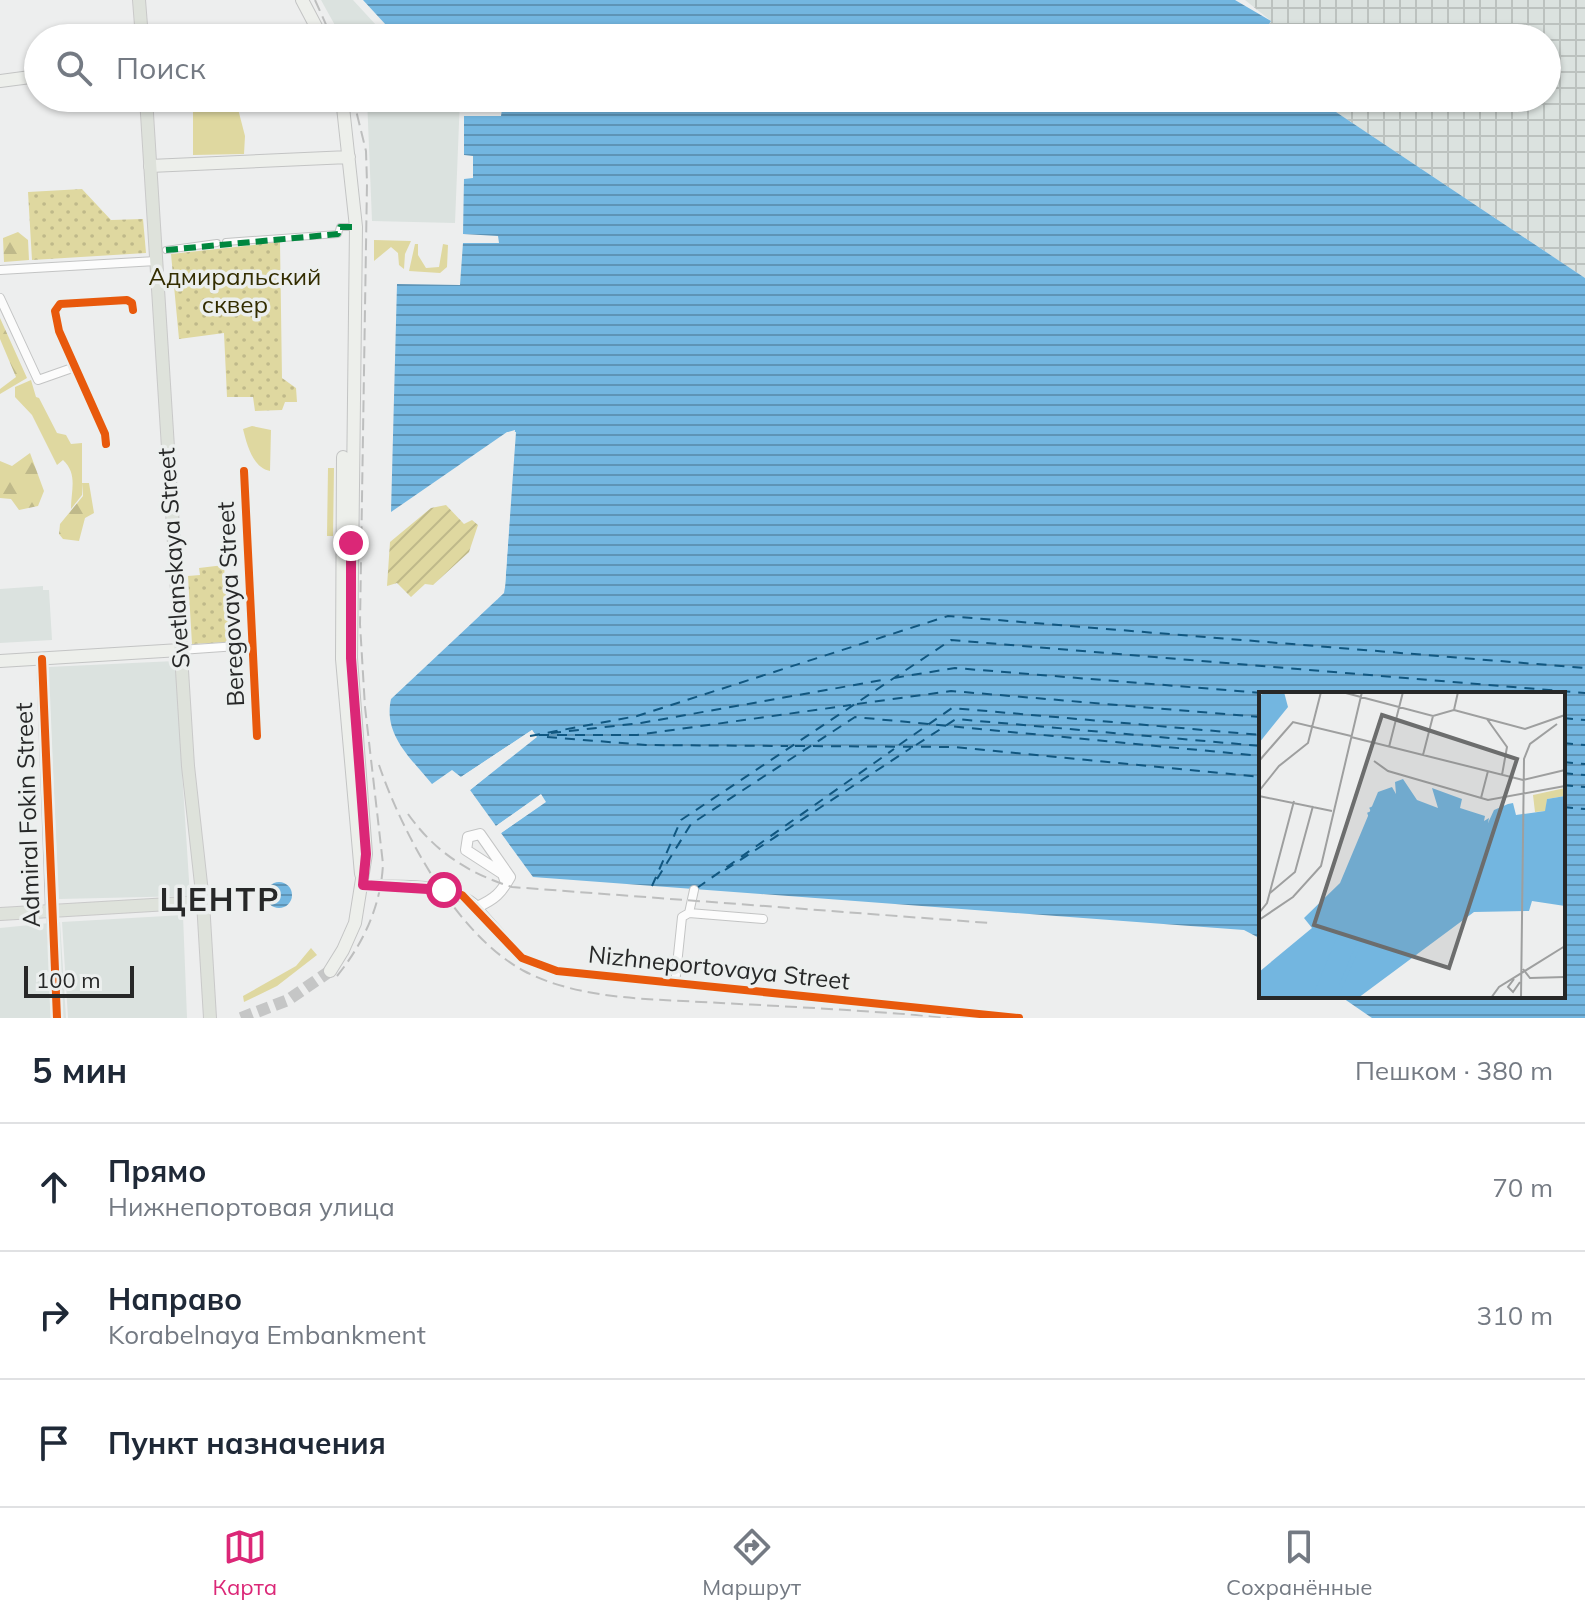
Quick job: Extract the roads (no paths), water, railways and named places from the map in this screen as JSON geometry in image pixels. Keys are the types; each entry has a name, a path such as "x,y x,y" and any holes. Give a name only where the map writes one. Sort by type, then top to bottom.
{"main road":[{"path":"139,0 141,24"},
{"path":"302,0 315,24"},
{"path":"0,81 24,78"},
{"name":"Svetlanskaya Street","path":"147,112 188,766 203,902 210,1018"},
{"path":"330,971 351,934 363,885 366,854 351,658 353,224 344,112"},
{"path":"150,166 349,157"},
{"path":"0,661 180,650"},
{"path":"0,914 203,902"}],"street":[{"path":"226,242 338,234 340,227 353,224"},
{"path":"166,250 217,243"},
{"path":"0,270 156,261"},
{"path":"0,298 38,380 75,367"},
{"path":"106,444 102,426 55,318 56,308 60,304 127,300 132,303 133,310"},
{"name":"Beregovaya Street","path":"244,471 257,736"},
{"path":"180,650 252,645"},
{"name":"Admiral Fokin Street","path":"42,659 57,1018"},
{"path":"363,885 444,890 462,895 477,907 495,898 506,883 510,877 480,834 468,837 466,850 503,874 506,883"},
{"path":"689,913 694,890"},
{"name":"Nizhneportovaya Street","path":"477,907 506,943 535,965 557,971 1019,1018"},
{"path":"675,984 682,917 689,913 763,919"}],"water":[{"path":"363,0 1235,0 1271,21 1269,24 385,24"},
{"path":"502,112 1336,112 1585,278 1585,1018 1372,1018 1343,998 1565,998 1565,692 1259,692 1259,938 1244,930 533,877 501,833 545,802 541,795 496,826 470,790 536,736 532,730 461,777 452,770 432,784 395,735 390,712 391,699 504,593 516,432 507,432 391,512 397,284 460,285 463,243 499,243 498,236 463,234 464,179 473,178 473,156 464,155 464,116 501,116"},
{"path":"279,882 288,886 292,895 288,904 279,908 270,904 266,895 270,886"}],"tunnel":[{"path":"241,1018 288,1000 330,971"}],"railway":[{"path":"315,0 326,24"},
{"path":"337,976 369,924 379,895 383,864 365,707 360,624 367,183 366,151 356,112"},
{"path":"379,765 402,822 435,881 455,908 500,955 546,981 620,997 952,1018"},
{"path":"408,814 429,839 454,860 512,887 990,923"}],"district":[{"name":"ЦЕНТР","path":"220,900"}],"park label":[{"name":"Адмиральский сквер","path":"235,291"}]}
